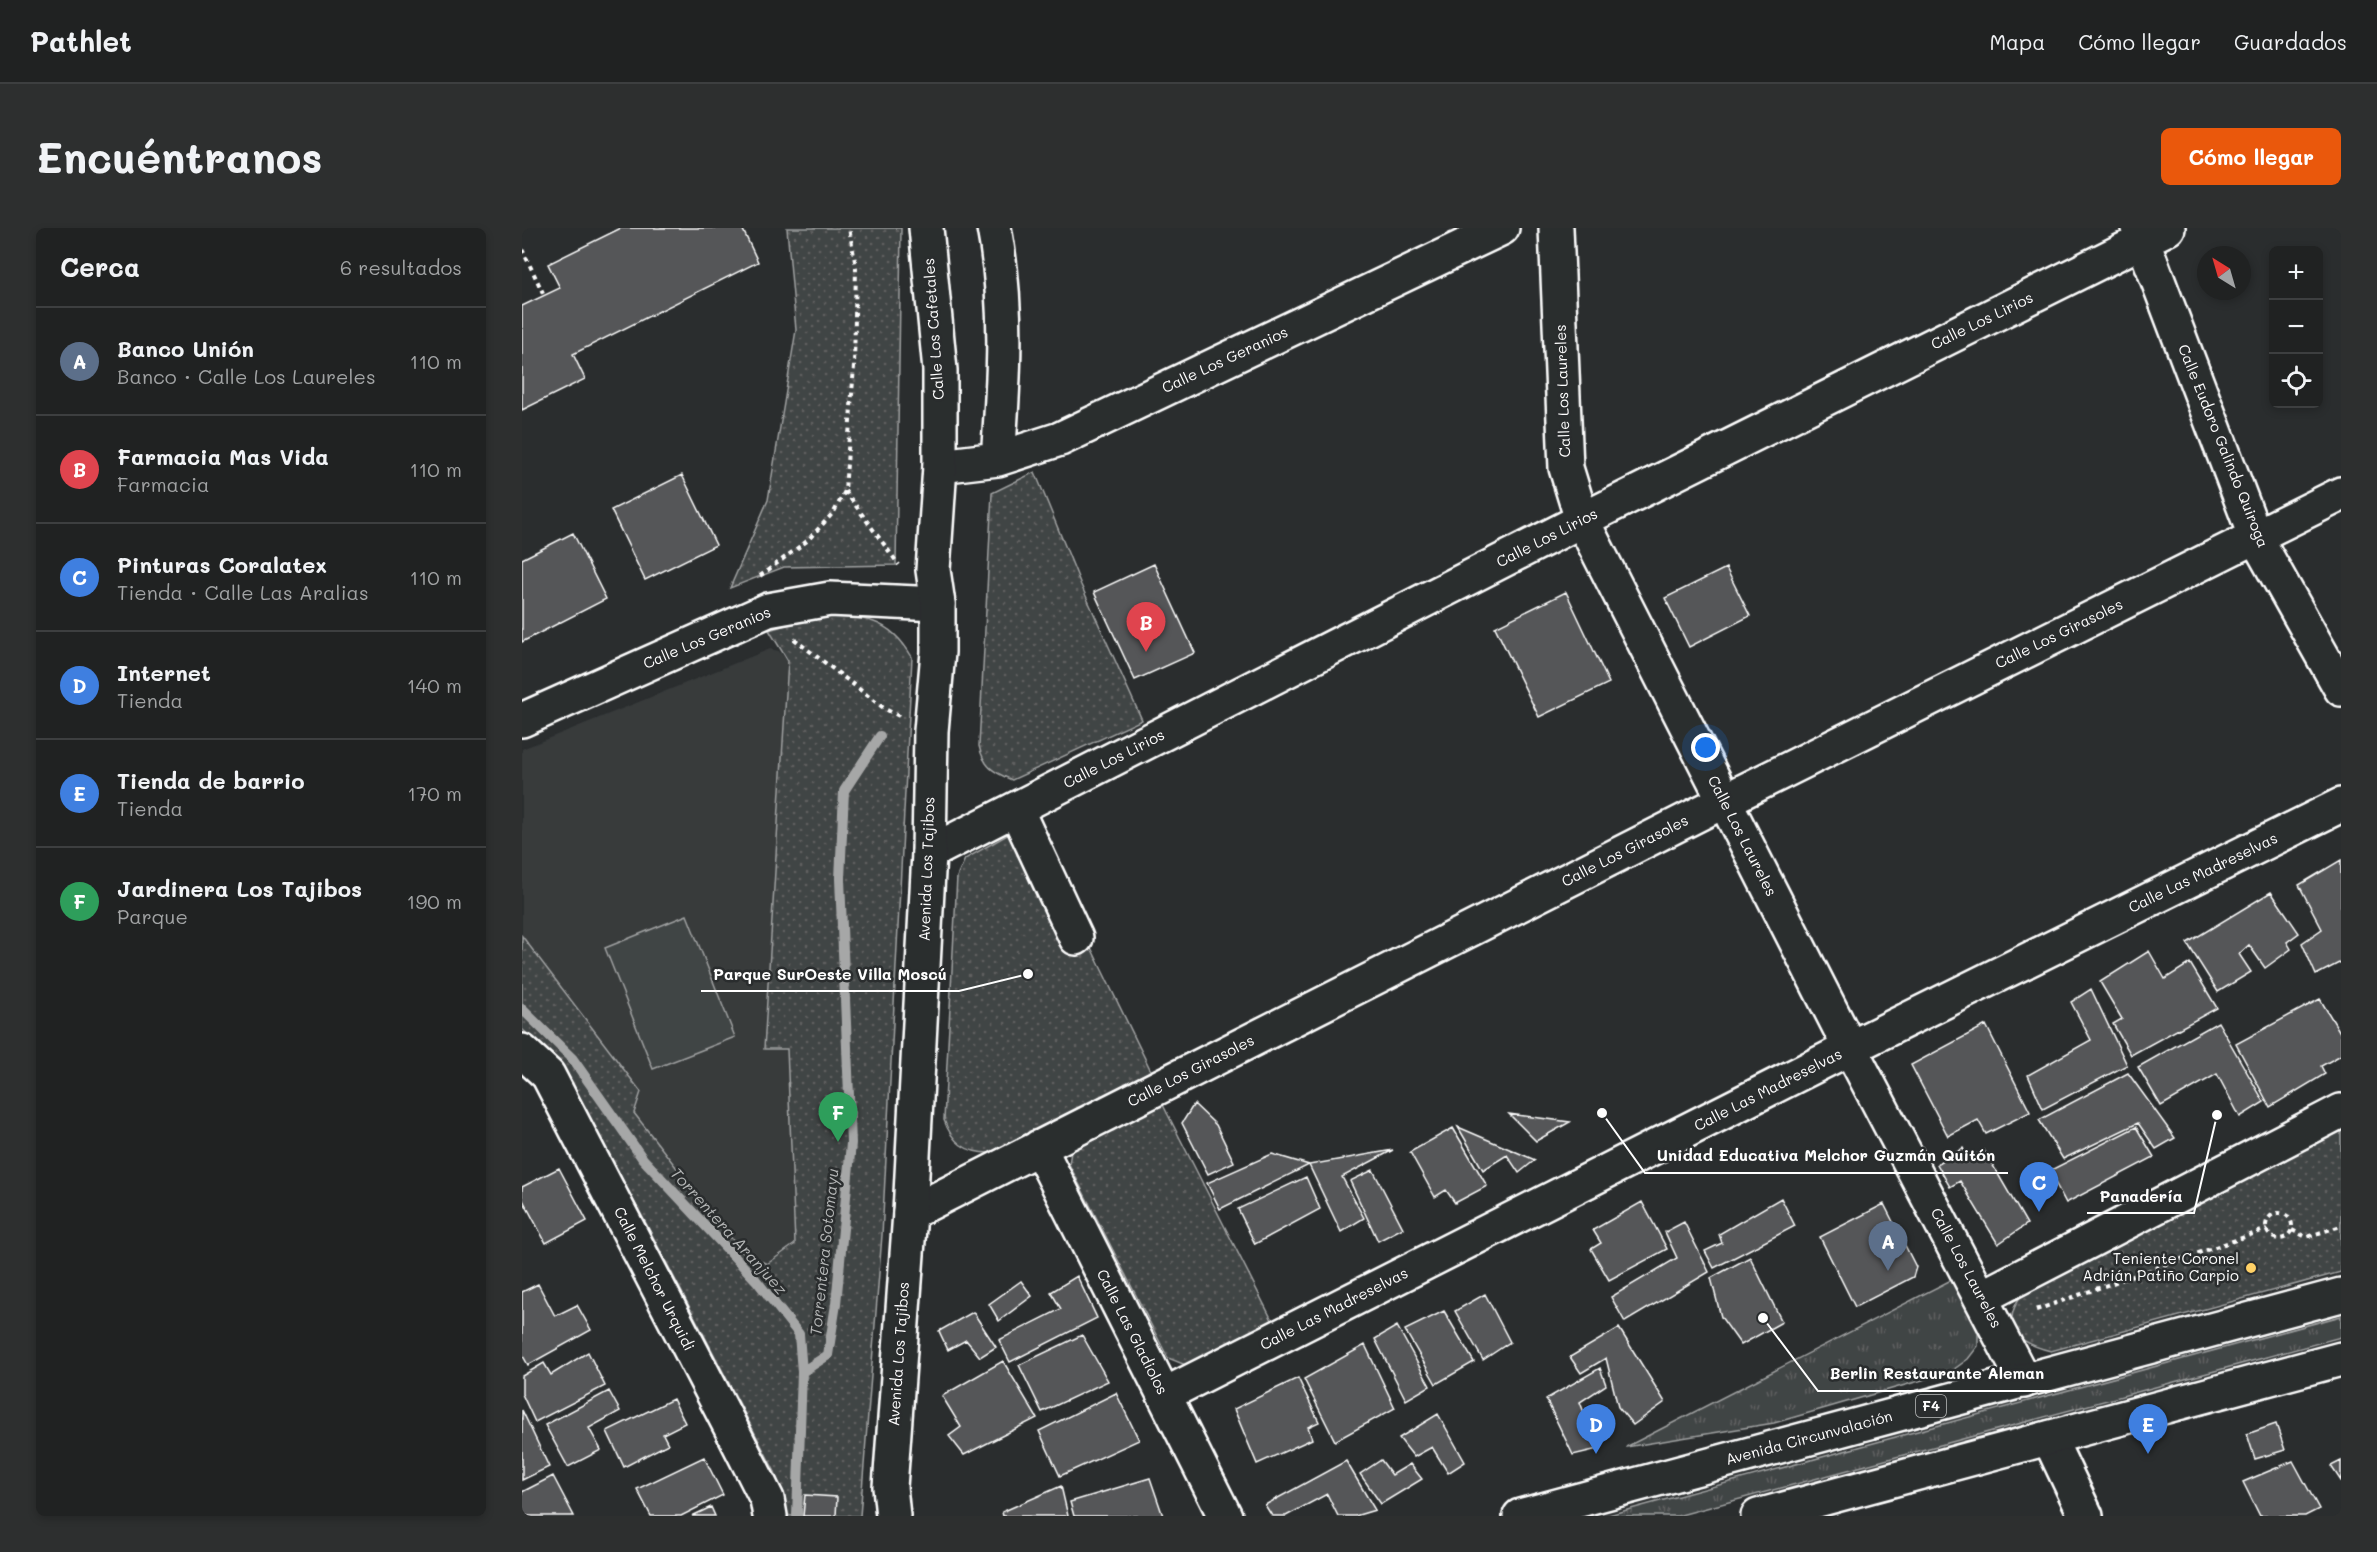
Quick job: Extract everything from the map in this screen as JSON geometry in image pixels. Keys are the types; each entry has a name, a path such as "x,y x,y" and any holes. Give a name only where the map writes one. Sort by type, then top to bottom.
{"main road":[{"name":"Calle Los Cafetales","path":"926,228 940,370 940,466"},
{"path":"994,228 1004,287 1005,373 998,459"},
{"name":"Calle Los Geranios","path":"940,466 998,459 1060,439 1502,228"},
{"name":"Calle Los Laureles","path":"1556,228 1566,468 1582,520 1850,1048 2024,1381"},
{"name":"Calle Los Lirios","path":"929,853 2149,232"},
{"name":"Calle Eudoro Galindo Quiroga","path":"2149,232 2255,536 2341,689"},
{"name":"Avenida Los Tajibos","path":"888,1507 910,1213 929,853 931,731 938,604 933,570 940,466"},
{"name":"Calle Los Girasoles","path":"910,1213 1724,801 2341,494"},
{"name":"Calle Los Geranios","path":"522,720 768,610 830,599 938,604"},
{"name":"Calle Las Madreselvas","path":"1164,1395 1850,1048 2341,805"},
{"path":"1016,809 1076,938"},
{"name":"Calle Melchor Urquidi","path":"522,1051 548,1075 767,1498 770,1516"},
{"path":"1982,1297 2341,1111"},
{"name":"Calle Las Gladiolos","path":"1039,1147 1225,1516"},
{"name":"Avenida Circunvalación","path":"1520,1516 2341,1295"},
{"path":"1758,1516 2341,1359"},
{"path":"2049,1438 2086,1516"}],"path":[{"path":"849,228 856,267 854,366 845,491 834,512 807,541 760,576 768,610 783,630 885,709 931,731"},
{"path":"522,249 544,295"},
{"path":"845,491 896,564 933,570"},
{"path":"2278,1213 2289,1218 2291,1230 2287,1236 2279,1239 2271,1236 2267,1229 2271,1217 2278,1213"},
{"path":"2291,1230 2306,1237 2341,1226"},
{"path":"2027,1313 2267,1229"}],"shaded area":[{"path":"770,649 779,651 788,661 764,1049 787,1049 795,1244 767,1264 742,1252 634,1113 641,1092 522,936 522,749"}],"green space":[{"path":"787,228 901,228 896,565 784,567 730,588 768,500 796,330"},
{"path":"1035,472 1081,585 1142,720 1012,780 990,768 979,746 992,493"},
{"path":"812,617 870,620 892,632 912,657 882,1235 860,1516 785,1516 785,1503 775,1472 647,1225 558,1063 522,1029 522,936 641,1092 634,1113 742,1252 767,1264 795,1244 787,1049 764,1049 788,661 769,630"},
{"path":"1030,822 1151,1071 990,1153 973,1151 955,1140 944,1120 957,877 965,859"},
{"path":"687,915 735,1037 653,1069 605,948"},
{"path":"1161,1101 1275,1326 1188,1366 1168,1358 1069,1164 1071,1152 1085,1138"},
{"path":"2341,1130 2341,1272 2051,1351 2029,1343 2015,1332 2012,1316 2022,1294"},
{"path":"1953,1279 1978,1328 1978,1346 1968,1359 1950,1372 1774,1423 1626,1447"},
{"path":"2341,1316 2341,1337 1677,1516 1605,1516"}],"building":[{"path":"621,228 742,228 758,262 573,354 585,379 522,410 522,306 560,288 548,264"},
{"path":"682,475 716,545 645,580 611,510"},
{"path":"573,533 606,599 522,642 522,559"},
{"path":"1154,564 1195,653 1135,680 1094,592"},
{"path":"1726,568 1750,616 1689,647 1665,598"},
{"path":"1566,592 1609,683 1539,717 1495,627"},
{"path":"2341,860 2341,962 2316,975 2302,943 2322,929 2299,885"},
{"path":"2271,892 2299,933 2287,942 2291,949 2265,968 2249,945 2239,954 2251,972 2218,992 2187,943"},
{"path":"2149,951 2165,979 2190,963 2217,1008 2131,1055 2113,1024 2122,1019 2100,982"},
{"path":"2091,989 2127,1065 2043,1109 2028,1075 2091,1040 2071,1002"},
{"path":"2320,999 2341,1034 2341,1055 2321,1066 2325,1074 2270,1107 2236,1044"},
{"path":"2218,1022 2264,1102 2240,1117 2217,1074 2161,1106 2138,1067"},
{"path":"1986,1025 2030,1112 1986,1134 1978,1120 1948,1136 1911,1065"},
{"path":"2128,1073 2175,1138 2156,1149 2138,1123 2063,1159 2039,1120"},
{"path":"1194,1104 1216,1125 1234,1162 1208,1174 1182,1123"},
{"path":"1509,1114 1570,1122 1536,1141"},
{"path":"1458,1127 1535,1160 1519,1173 1507,1155 1483,1170"},
{"path":"2136,1127 2154,1157 2066,1203 2049,1171"},
{"path":"1453,1128 1487,1186 1455,1203 1446,1190 1435,1197 1410,1152"},
{"path":"1963,1148 1969,1159 1984,1150 2027,1224 1998,1244 1960,1181 1950,1187 1937,1164"},
{"path":"1393,1150 1342,1177 1364,1218 1341,1232 1309,1165"},
{"path":"1272,1154 1309,1165 1220,1209 1207,1183"},
{"path":"559,1168 587,1221 546,1243 522,1198 522,1187"},
{"path":"1373,1170 1403,1228 1378,1241 1350,1181"},
{"path":"1306,1177 1320,1209 1255,1244 1238,1209"},
{"path":"1781,1198 1795,1226 1714,1268 1705,1251 1722,1243 1719,1234"},
{"path":"1642,1202 1667,1249 1609,1280 1591,1249 1601,1243 1593,1230"},
{"path":"1884,1204 1916,1267 1913,1277 1855,1307 1820,1237"},
{"path":"1684,1222 1709,1272 1625,1322 1611,1297 1677,1258 1665,1232"},
{"path":"1750,1257 1782,1322 1741,1345 1721,1317 1711,1278"},
{"path":"1077,1276 1097,1318 1010,1362 999,1340 1061,1309 1051,1292"},
{"path":"1021,1281 1032,1296 999,1321 989,1304"},
{"path":"538,1284 555,1316 577,1305 591,1330 528,1365 522,1354 522,1292"},
{"path":"1485,1294 1510,1342 1483,1360 1455,1311"},
{"path":"1444,1311 1474,1362 1436,1384 1405,1330"},
{"path":"973,1312 996,1347 980,1357 966,1340 948,1350 939,1331"},
{"path":"1397,1326 1430,1386 1406,1400 1375,1339"},
{"path":"1619,1328 1665,1402 1633,1425 1618,1407 1606,1358 1581,1373 1570,1357"},
{"path":"1082,1335 1108,1381 1042,1412 1019,1365"},
{"path":"1365,1345 1395,1408 1335,1441 1304,1379"},
{"path":"588,1352 605,1386 535,1422 522,1394 522,1376 544,1363 551,1375"},
{"path":"1003,1361 1037,1418 964,1455 949,1436 961,1427 942,1396"},
{"path":"1600,1368 1606,1385 1580,1402 1598,1449 1573,1455 1546,1399"},
{"path":"1298,1378 1319,1422 1308,1427 1312,1439 1257,1464 1234,1409"},
{"path":"609,1391 620,1411 589,1428 601,1450 568,1467 545,1425"},
{"path":"1116,1393 1139,1440 1060,1476 1039,1431"},
{"path":"673,1399 685,1423 663,1434 668,1444 624,1467 607,1431"},
{"path":"522,1410 549,1467 522,1480"},
{"path":"1438,1414 1465,1462 1448,1473 1432,1447 1414,1457 1399,1438"},
{"path":"2276,1424 2285,1450 2255,1459 2247,1434"},
{"path":"704,1457 723,1495 681,1516 651,1516 637,1489"},
{"path":"1381,1460 1392,1475 1410,1464 1422,1479 1381,1504 1360,1474"},
{"path":"1346,1461 1375,1510 1355,1516 1338,1516 1327,1494 1286,1516 1272,1516 1265,1505"},
{"path":"2293,1461 2319,1509 2305,1516 2260,1516 2243,1482"},
{"path":"2341,1461 2341,1481 2331,1466"},
{"path":"553,1476 574,1516 522,1516 522,1492"},
{"path":"1150,1478 1163,1516 1074,1516 1070,1502"},
{"path":"1061,1486 1068,1516 1003,1516 1002,1512"},
{"path":"805,1495 837,1497 836,1516 803,1516"},
{"path":"711,1507 715,1516 692,1516"}],"waterway":[{"name":"Torrentera Sotomayu","path":"802,1372 828,1355 836,1304 851,1143 840,879 844,791 880,736"},
{"name":"Torrentera Aranjuez","path":"522,1009 572,1058 643,1159 756,1280 799,1334 802,1372 797,1516"}],"place":[{"name":"Farmacia Mas Vida","path":"1146,652"},
{"name":"Parque SurOeste Villa Moscú","path":"1028,974"},
{"name":"Unidad Educativa Melchor Guzmán Quitón","path":"1602,1113"},
{"name":"Panadería","path":"2217,1115"},
{"name":"Jardinera Los Tajibos","path":"838,1142"},
{"name":"Pinturas Coralatex","path":"2039,1212"},
{"name":"Teniente Coronel Adrián Patiño Carpio","path":"2251,1268"},
{"name":"Banco Unión","path":"1888,1271"},
{"name":"Berlin Restaurante Aleman","path":"1763,1318"},
{"name":"Internet","path":"1596,1454"},
{"name":"Tienda de barrio","path":"2148,1454"}]}
